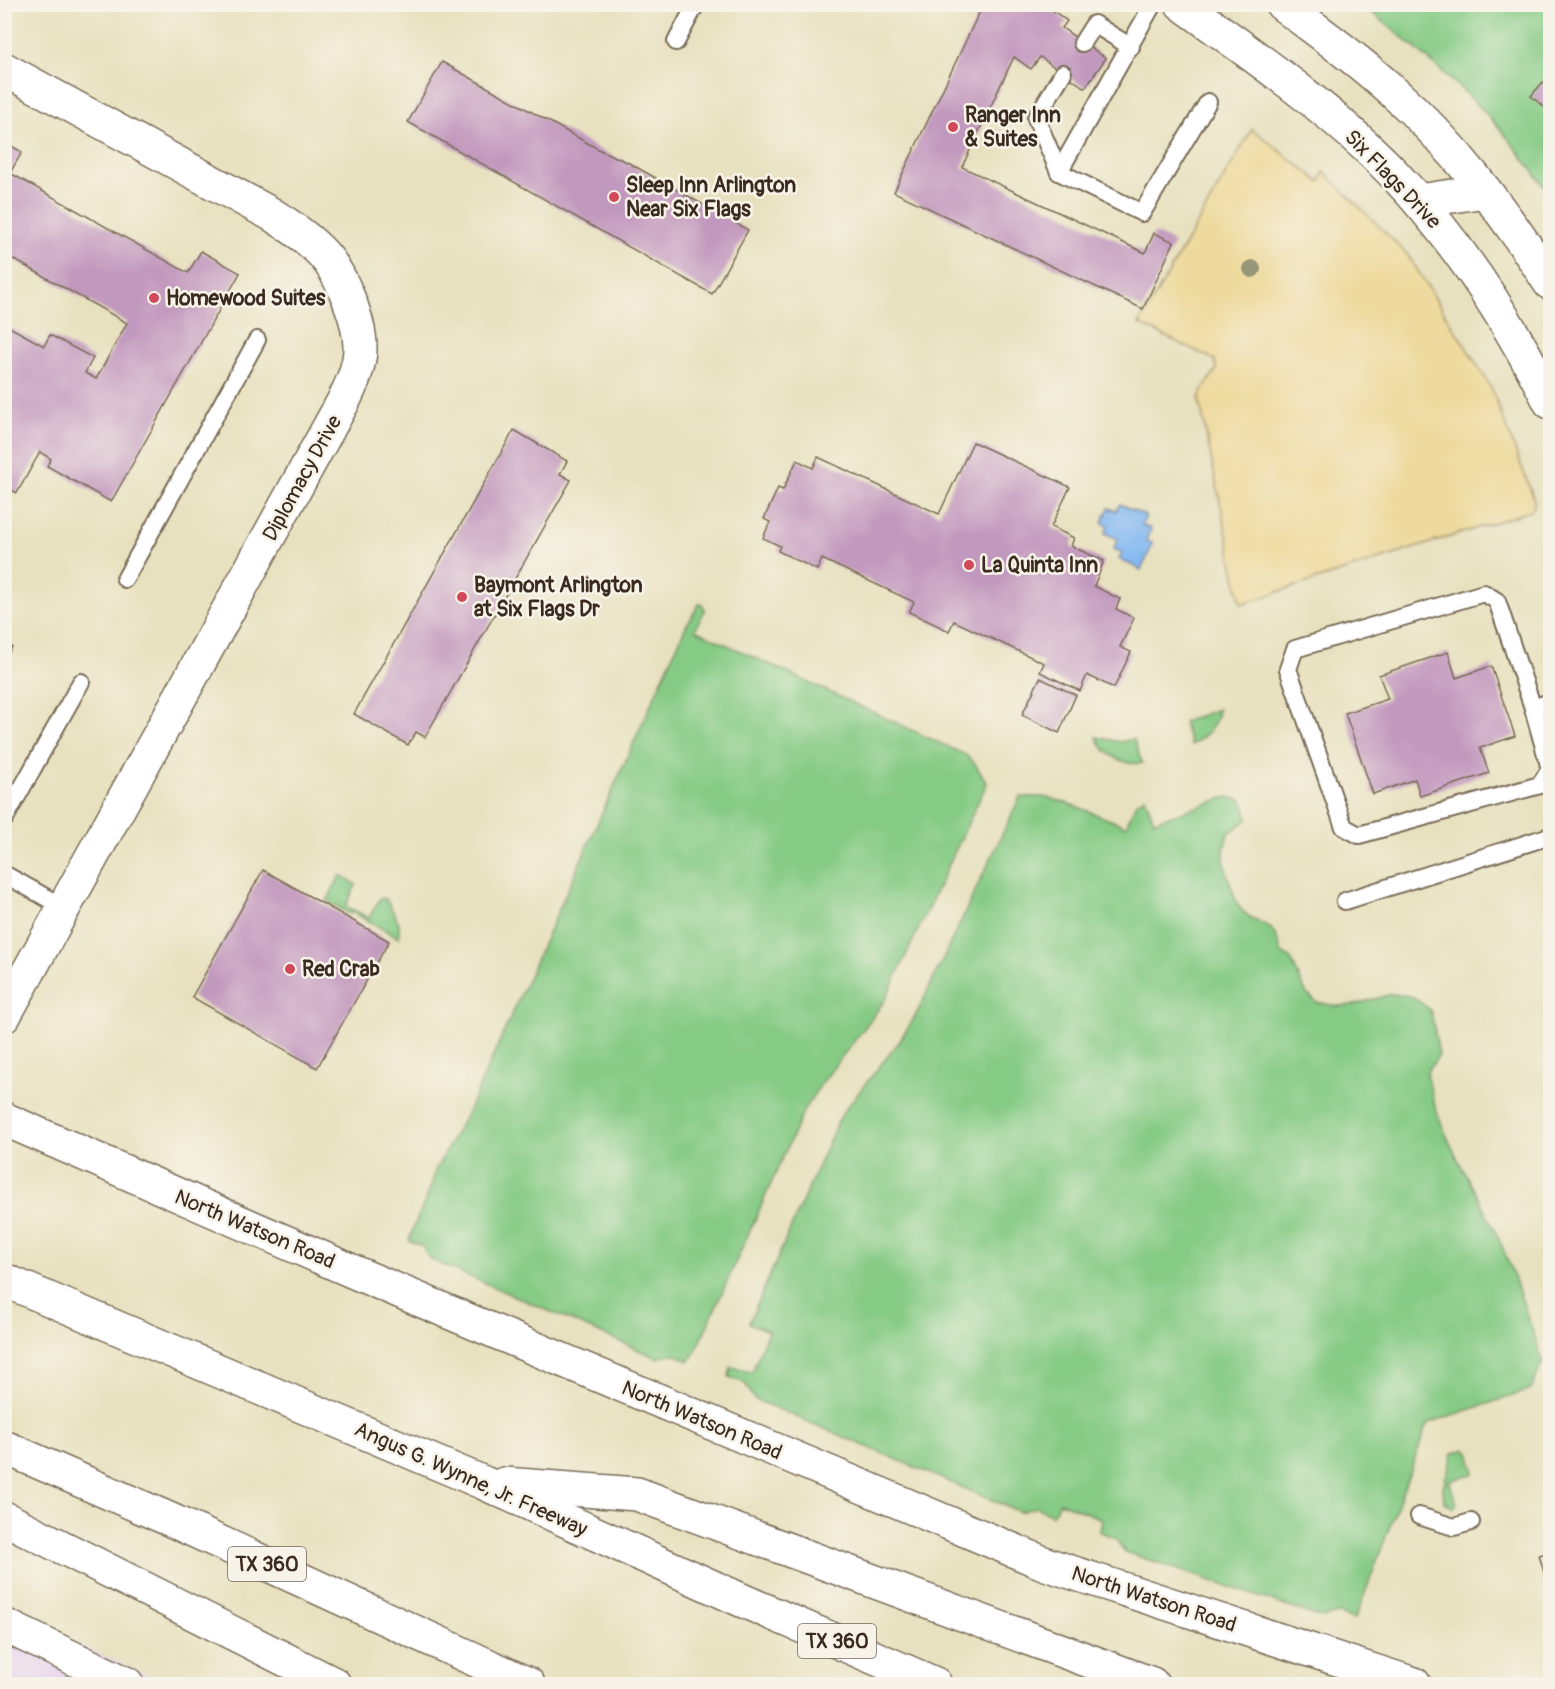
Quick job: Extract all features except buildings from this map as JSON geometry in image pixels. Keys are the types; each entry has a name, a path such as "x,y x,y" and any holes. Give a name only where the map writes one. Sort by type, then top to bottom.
{"main road":[{"name":"Six Flags Drive","path":"1182,4 1299,90 1340,124 1392,172 1419,201 1480,281 1506,320 1551,402"},
{"path":"1282,4 1358,61 1392,90 1436,134 1485,191 1527,246 1551,283"},
{"name":"Diplomacy Drive","path":"4,69 246,200 299,232 323,254 338,277 351,305 360,349 354,378 343,402 4,1016"},
{"path":"1419,201 1485,191"},
{"name":"North Watson Road","path":"4,1119 368,1278 1046,1564 1414,1684"},
{"name":"Angus G. Wynne, Jr. Freeway","path":"4,1280 484,1483 739,1599 935,1684"},
{"name":"TX 360","path":"4,1447 171,1520 528,1684"},
{"path":"484,1483 637,1494 1152,1684"},
{"path":"4,1518 334,1684"},
{"path":"4,1625 127,1684"}],"lane":[{"path":"676,42 696,4"},
{"path":"1059,172 1153,4"},
{"path":"1082,43 1094,24 1131,47"},
{"path":"1063,73 1036,118 1059,172 1142,213 1208,102"},
{"path":"125,579 257,340"},
{"path":"1484,593 1497,601 1533,708 1550,769 1540,785 1359,835 1344,827 1288,669 1295,649 1484,593"},
{"path":"4,820 81,682"},
{"path":"1533,708 1551,702"},
{"path":"1345,901 1551,836"},
{"path":"4,874 63,908"},
{"path":"1419,1516 1454,1527 1471,1522"}],"shaded area":[{"path":"5,1614 168,1684 5,1684"}],"green space":[{"path":"1363,5 1550,5 1550,195 1516,149 1479,106"},
{"path":"699,604 702,604 705,609 695,630 966,755 975,764 987,783 886,998 823,1081 804,1110 696,1351 689,1361 675,1354 657,1358 429,1259 422,1246 409,1241 435,1171 471,1105 686,626"},
{"path":"1218,709 1210,730 1191,745 1183,722"},
{"path":"1097,737 1120,742 1134,739 1142,763 1129,763 1115,758 1104,749"},
{"path":"1020,797 1044,797 1067,803 1126,826 1136,803 1145,797 1154,821 1227,797 1242,800 1248,819 1228,834 1224,851 1224,861 1232,891 1239,907 1246,914 1269,927 1273,932 1281,952 1291,959 1306,993 1316,1002 1336,1006 1353,1005 1392,994 1410,996 1429,1009 1432,1016 1439,1055 1427,1072 1438,1115 1456,1156 1504,1250 1543,1361 1531,1390 1428,1423 1354,1619 1338,1614 1322,1618 1125,1552 1115,1538 1100,1532 1102,1519 1060,1502 1052,1515 1037,1507 1020,1512 754,1399 745,1383 729,1377 731,1367 752,1372 768,1331 749,1323 833,1132 843,1112 899,1042 917,1013"},
{"path":"340,876 344,876 356,885 346,906 369,918 380,898 386,899 399,923 399,938 327,901"},
{"path":"1466,1449 1469,1452 1474,1472 1449,1481 1457,1504 1454,1508 1444,1502 1443,1487 1453,1453"}],"sand":[{"path":"1252,129 1320,182 1324,172 1408,255 1491,387 1534,499 1534,507 1530,511 1241,604 1199,399 1202,390 1217,369 1215,360 1139,324"}],"water":[{"path":"1120,504 1146,516 1142,525 1151,529 1146,540 1153,544 1141,570 1119,559 1122,552 1113,549 1118,539 1105,533 1108,526 1102,522 1109,508 1116,511"}],"place":[{"name":"Ranger Inn & Suites","path":"953,127"},
{"name":"Sleep Inn Arlington Near Six Flags","path":"614,197"},
{"name":"Homewood Suites","path":"154,298"},
{"name":"La Quinta Inn","path":"969,565"},
{"name":"Baymont Arlington at Six Flags Dr","path":"462,597"},
{"name":"Red Crab","path":"290,969"}]}
